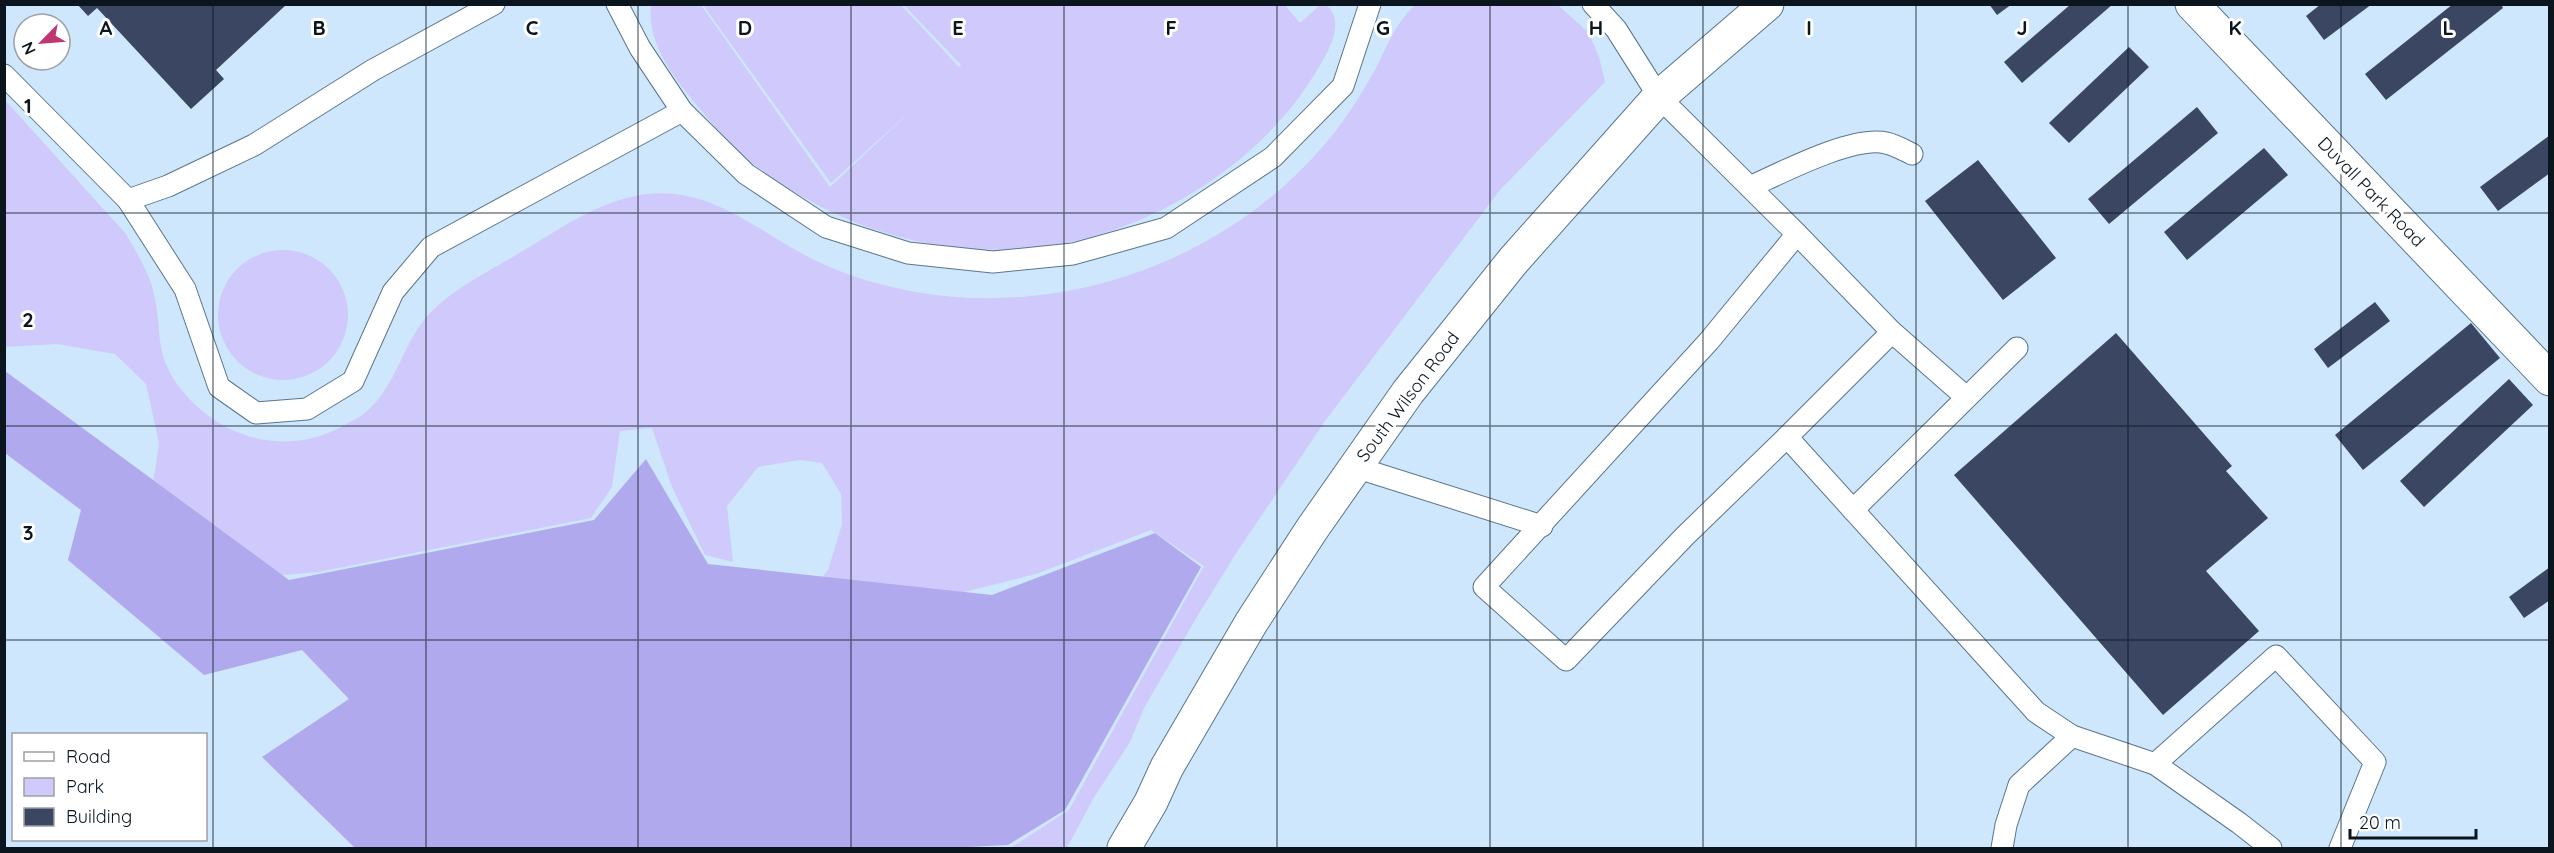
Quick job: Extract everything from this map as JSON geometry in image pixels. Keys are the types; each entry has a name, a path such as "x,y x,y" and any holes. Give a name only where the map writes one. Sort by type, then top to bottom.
{"main road":[{"name":"Duvall Park Road","path":"2192,4 2550,379"},
{"name":"South Wilson Road","path":"1124,849 1151,802 1167,767 1251,623 1311,529 1408,392 1513,261 1659,97 1758,7"}],"lane":[{"path":"128,200 168,186 254,145 373,70 494,4"},
{"path":"616,4 640,48 682,111 746,174 826,227 908,253 993,262 1073,254 1166,228 1273,157 1343,86 1370,4"},
{"path":"1593,4 1616,28 1659,97 1892,332 1966,397"},
{"path":"4,75 128,200 185,289 219,387 256,413 307,409 353,381 393,292 431,247 682,111"},
{"path":"1750,187 1819,155 1859,145 1885,142 1912,154"},
{"path":"1797,234 1709,341 1484,587 1566,660 1685,536 1892,332"},
{"path":"1852,510 2017,348"},
{"path":"1787,438 2036,712 2072,736 2155,764 2239,823 2271,849"},
{"path":"1355,467 1542,526"},
{"path":"2155,764 2276,656 2375,762 2340,849"},
{"path":"2002,849 2006,825 2019,785 2072,736"}],"green space":[{"path":"1284,4 1300,23 1320,5 1326,5 1335,19 1334,36 1319,67 1294,104 1264,137 1230,167 1192,193 1151,215 1109,232 1065,243 993,250 937,245 882,232 829,211 768,175 724,138 681,86 662,55 651,23 651,5 701,5 830,187 914,108 831,183 703,5 901,5 959,67 961,65 904,5"},
{"path":"1415,5 1558,5 1589,33 1599,57 1605,82 1500,190 1325,421 1235,555 1198,615 1144,708 1130,742 1093,799 1067,848 987,848 1012,847 1069,810 1204,566 1151,530 1036,574 933,600 813,589 828,570 842,524 841,494 822,463 799,460 758,467 727,506 733,562 705,555 672,487 652,428 620,431 612,487 591,518 318,572 262,577 149,497 159,443 146,384 115,354 57,344 5,347 5,100 126,234 149,278 157,307 162,352 180,388 195,405 231,429 251,437 272,441 293,441 314,438 335,430 372,407 391,379 416,331 433,310 452,294 573,221 603,206 635,196 662,193 688,196 712,203 825,265 891,287 959,297 1027,296 1094,285 1160,264 1221,233 1276,193 1325,144 1359,98 1397,27"},
{"path":"283,250 308,255 329,269 343,290 348,315 343,340 329,361 308,375 283,380 258,375 237,361 223,340 218,315 223,290 237,269 258,255"}],"shaded area":[{"path":"5,371 289,580 594,520 646,459 708,564 992,595 1155,533 1201,567 1065,810 1008,845 949,848 355,848 262,757 349,699 302,650 204,675 68,560 81,510 5,453"}],"building":[{"path":"77,4 287,4 216,70 224,79 191,109 97,8 88,16"},
{"path":"1989,4 2012,4 1997,15"},
{"path":"2071,4 2113,4 2022,83 2004,62"},
{"path":"2321,4 2372,4 2324,40 2306,16"},
{"path":"2453,4 2501,4 2503,8 2386,100 2365,74"},
{"path":"2129,47 2149,67 2069,143 2049,123"},
{"path":"2197,107 2218,133 2109,224 2088,199"},
{"path":"2550,135 2550,173 2498,211 2480,187"},
{"path":"2264,148 2288,175 2187,260 2164,232"},
{"path":"1978,160 2056,258 2003,300 1925,201"},
{"path":"2375,302 2390,321 2328,368 2314,349"},
{"path":"2471,323 2500,358 2363,470 2335,435"},
{"path":"2116,333 2232,466 2226,471 2268,518 2206,571 2259,631 2163,715 1954,475"},
{"path":"2509,379 2533,405 2424,507 2400,481"},
{"path":"2550,567 2550,600 2524,618 2509,597"}]}
